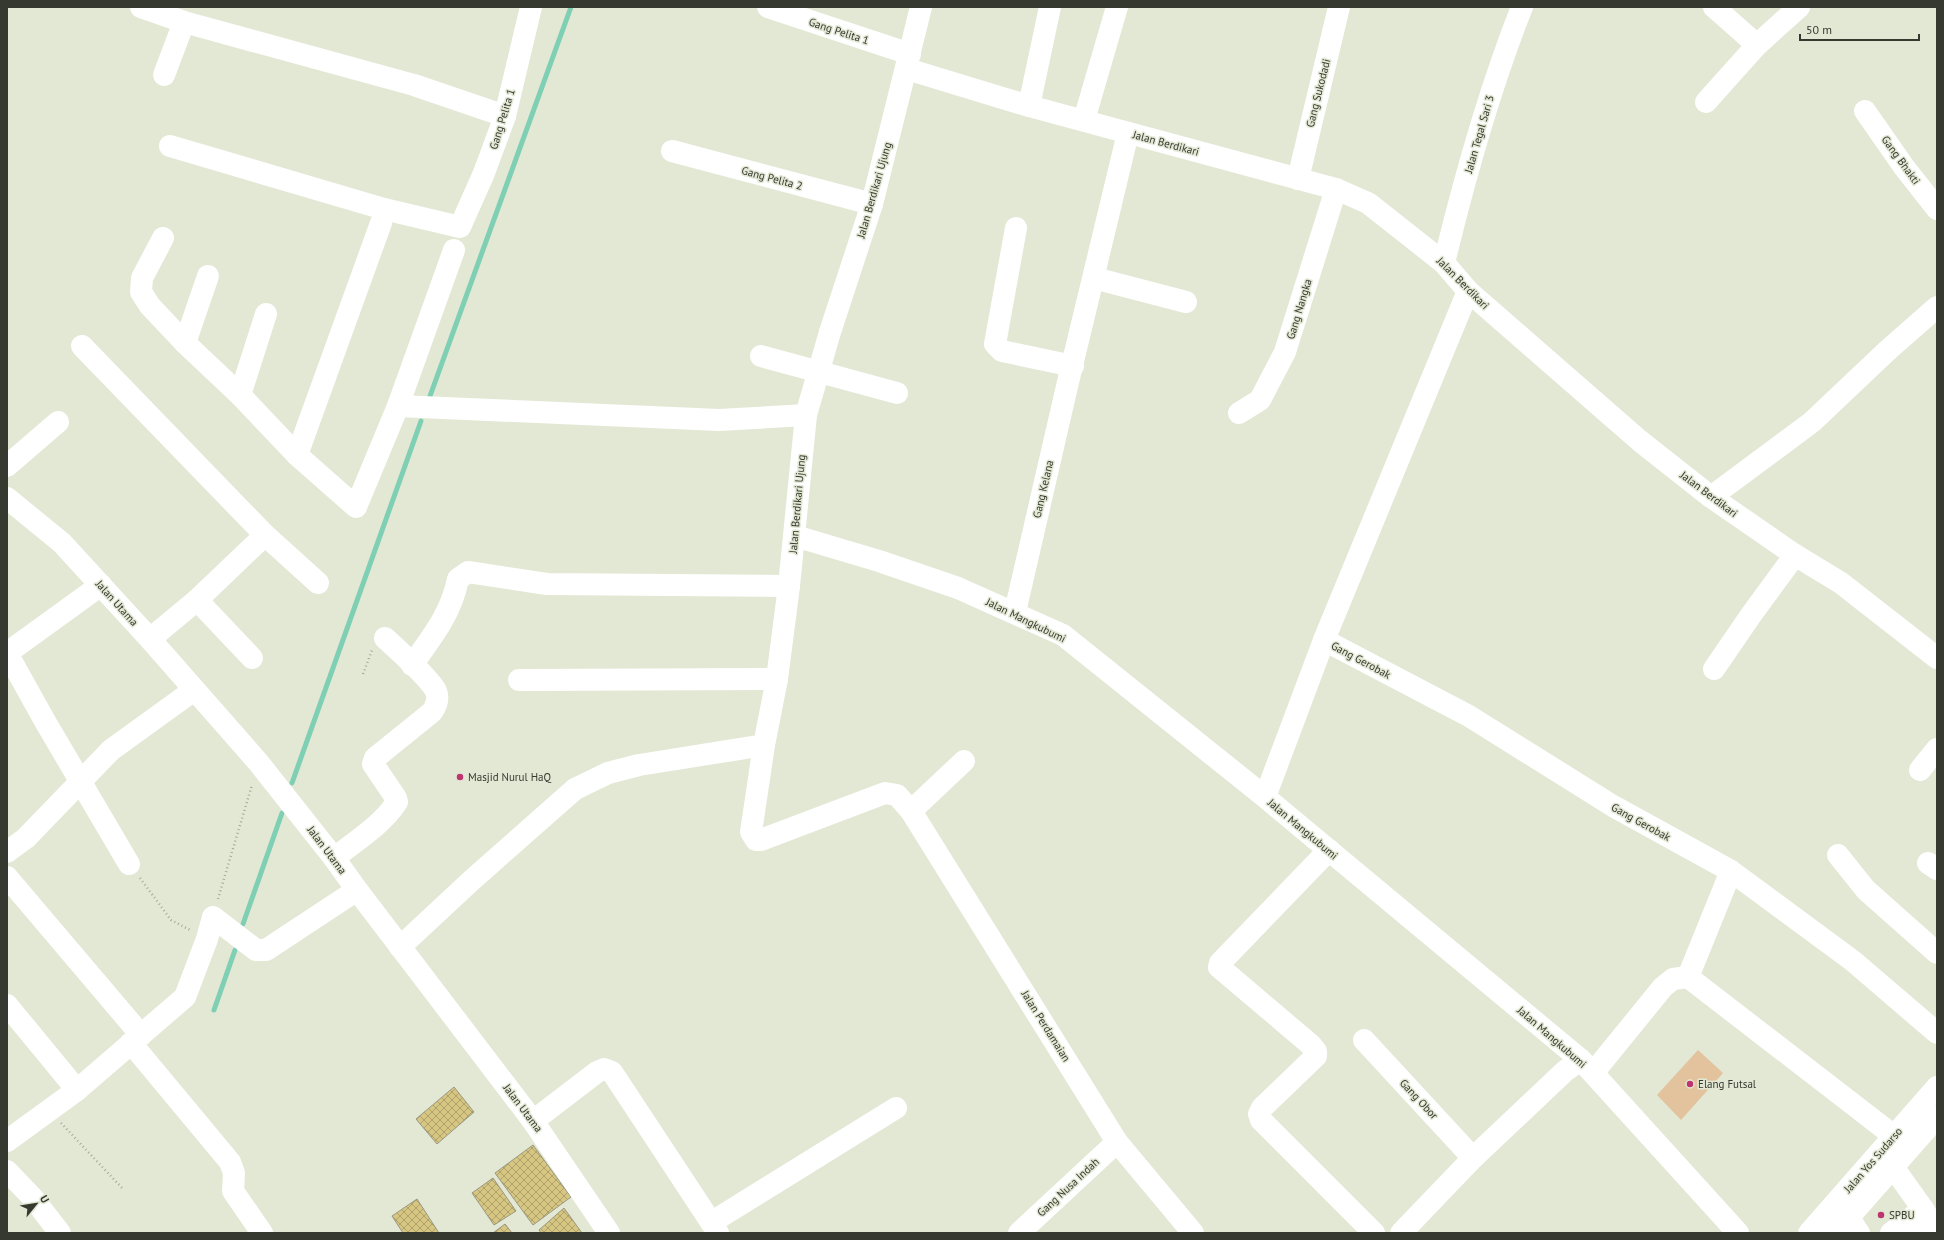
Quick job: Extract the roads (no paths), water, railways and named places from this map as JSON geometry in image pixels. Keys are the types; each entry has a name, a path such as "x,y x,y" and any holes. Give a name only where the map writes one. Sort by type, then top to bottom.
{"street":[{"path":"141,7 184,22 414,85 505,116"},
{"name":"Gang Pelita 1","path":"170,146 384,209 460,227 484,173 505,116 531,7"},
{"name":"Gang Pelita 1","path":"768,7 908,62"},
{"name":"Jalan Berdikari Ujung","path":"911,811 897,795 885,793 761,840 756,840 750,832 764,745 777,679 795,536 806,415 818,371 872,204 921,7"},
{"path":"1029,106 1050,7"},
{"path":"1084,120 1117,7"},
{"name":"Gang Sukodadi","path":"1298,179 1339,7"},
{"name":"Jalan Tegal Sari 3","path":"1444,263 1458,206 1500,64 1522,7"},
{"path":"1714,7 1757,45"},
{"path":"1706,102 1757,45 1799,7"},
{"path":"164,75 184,22"},
{"name":"Jalan Berdikari","path":"908,62 1029,106 1336,189 1368,202 1444,263 1468,291 1640,441 1711,497 1795,555 1841,583 1937,658"},
{"name":"Gang Bhakti","path":"1865,110 1904,167 1937,209"},
{"name":"Gang Kelana","path":"1015,612 1128,133"},
{"name":"Gang Pelita 2","path":"672,151 872,204"},
{"name":"Gang Nangka","path":"1239,413 1260,400 1285,352 1336,189"},
{"path":"297,455 381,223"},
{"path":"1016,228 995,344 1002,351 1072,366"},
{"path":"162,238 142,278 141,292 150,306 185,343 240,395 297,455 356,507 398,406 454,250"},
{"path":"185,343 208,276"},
{"path":"1094,278 1186,302"},
{"path":"1265,797 1324,640 1468,291"},
{"path":"1711,497 1812,422 1888,350 1937,307"},
{"path":"240,395 266,314"},
{"path":"82,346 265,535 318,583"},
{"path":"761,356 897,393"},
{"path":"398,406 719,420 806,415"},
{"path":"7,466 58,422"},
{"name":"Jalan Utama","path":"7,498 62,543 258,762 334,858 533,1121 610,1233"},
{"path":"150,640 198,600 265,535"},
{"name":"Jalan Mangkubumi","path":"795,536 879,561 958,588 1015,612 1063,635 1265,797 1587,1067 1738,1233"},
{"path":"1714,669 1795,555"},
{"path":"412,665 446,617 455,597 458,579 468,572 547,584 789,586"},
{"path":"101,585 7,653 129,864"},
{"path":"198,600 252,658"},
{"path":"334,858 368,832 397,802 396,798 373,764 375,758 435,708 437,702 436,691 385,638"},
{"name":"Gang Gerobak","path":"1324,640 1469,716 1613,806 1731,871 1853,961 1937,1033"},
{"path":"519,680 777,679"},
{"path":"7,852 26,838 111,750 194,690"},
{"path":"400,947 472,880 575,789 608,773 639,765 764,745"},
{"path":"1920,770 1937,748"},
{"path":"911,811 964,760"},
{"name":"Jalan Perdamaian","path":"911,811 1117,1142 1193,1233"},
{"path":"1329,850 1220,963 1219,967 1311,1045 1316,1051 1316,1056 1262,1108 1259,1114 1261,1120 1374,1233"},
{"path":"1838,855 1866,890 1937,953"},
{"path":"1688,976 1731,871"},
{"path":"7,877 136,1039 230,1162 234,1173 233,1191 262,1233"},
{"path":"10,1133 77,1090 185,997 207,939 213,917 256,950 266,950 357,890"},
{"path":"1401,1233 1474,1158 1566,1071 1587,1067 1663,987 1673,979 1688,976 1894,1136"},
{"path":"7,1005 77,1090"},
{"name":"Gang Obor","path":"1364,1040 1474,1158"},
{"path":"533,1121 597,1072 604,1069 612,1072 715,1227 896,1108"},
{"name":"Jalan Yos Sudarso","path":"1809,1233 1937,1087"},
{"name":"Jalan Yos Sudarso","path":"1848,1228 1893,1167 1937,1117"},
{"name":"Gang Nusa Indah","path":"1019,1233 1117,1142"},
{"path":"1891,1233 1928,1223 1893,1167"},
{"path":"7,1171 32,1196 60,1233"}],"waterway":[{"path":"430,396 571,7"},
{"path":"292,783 421,421"},
{"path":"243,924 282,813"},
{"path":"214,1010 235,950"}],"place":[{"name":"Masjid Nurul HaQ","path":"460,777"},
{"name":"Elang Futsal","path":"1690,1084"},
{"name":"SPBU","path":"1881,1215"}]}
